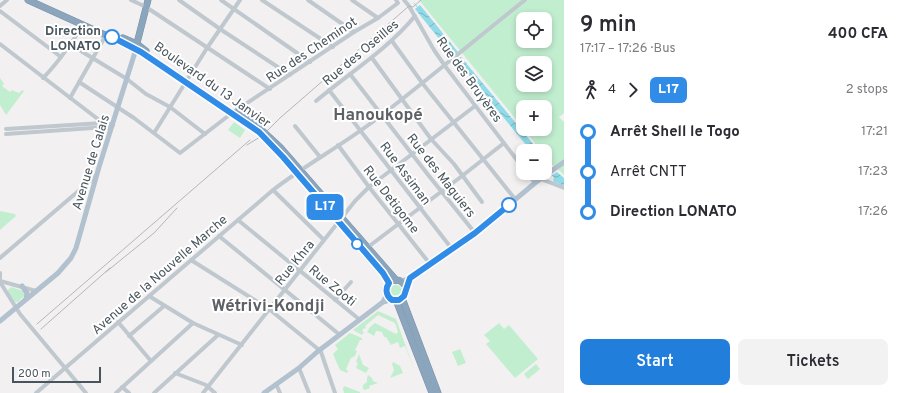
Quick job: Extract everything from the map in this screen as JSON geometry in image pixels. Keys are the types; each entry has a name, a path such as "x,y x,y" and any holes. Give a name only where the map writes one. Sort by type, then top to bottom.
{"highway":[{"name":"Boulevard du 13 Janvier","path":"28,0 136,47"},
{"name":"Boulevard du 13 Janvier","path":"37,0 136,47 234,112 263,135 298,171 340,220 383,273 389,283"},
{"name":"Avenue de Calais","path":"136,47 148,0"},
{"name":"Boulevard du 13 Janvier","path":"340,220 368,247 399,281"},
{"path":"397,299 406,294 406,288 399,281 389,283 386,289 387,294 397,299 438,393"},
{"path":"420,354 432,393"}],"main road":[{"name":"Avenue de Calais","path":"0,321 58,273 73,255 78,243 97,176 109,126 119,108 136,47"},
{"path":"552,170 564,162"},
{"path":"399,281 410,278 475,233 540,180"},
{"path":"406,288 410,278"},
{"path":"22,286 27,293 26,299"},
{"path":"264,393 299,368 383,302 387,294"},
{"path":"383,302 397,299"},
{"path":"12,303 20,304"}],"street":[{"path":"0,6 7,0"},
{"path":"131,0 146,7 270,89"},
{"path":"179,0 290,75"},
{"path":"221,0 310,62"},
{"path":"79,82 154,133 186,80 240,0"},
{"path":"262,0 333,47"},
{"path":"308,0 354,32"},
{"path":"352,0 378,18"},
{"name":"Rue des Cheminot","path":"154,133 180,153 234,112 354,32 378,18 398,3 396,0"},
{"name":"Rue des Bruyères","path":"404,0 416,16 434,50 445,66 516,159"},
{"name":"Avenue de la Nouvelle Marche","path":"36,393 273,190 298,171 382,115 445,66 525,0"},
{"path":"0,11 61,57"},
{"name":"Rue des Oseilles","path":"316,101 392,41 416,16"},
{"path":"43,78 71,45 83,25"},
{"path":"70,98 106,35"},
{"path":"392,41 422,84 515,199"},
{"path":"0,44 43,78 109,126"},
{"path":"71,45 127,79 146,94 170,107 205,134"},
{"path":"372,58 431,139 446,155 482,202"},
{"name":"Rue des Maguiers","path":"350,74 475,233"},
{"name":"Rue Assiman","path":"329,90 452,249"},
{"name":"Rue Khra","path":"203,393 354,201 369,187 475,106"},
{"path":"6,132 109,126"},
{"path":"295,126 320,157"},
{"path":"368,247 442,192 504,143"},
{"name":"Rue Detigome","path":"338,145 430,264"},
{"path":"0,258 97,176"},
{"path":"544,180 564,188"},
{"path":"273,190 324,240"},
{"name":"Rue Zooti","path":"238,220 360,320"},
{"path":"219,236 340,335"},
{"path":"191,260 269,309 320,350 335,393"},
{"path":"0,273 0,278"},
{"path":"0,282 36,290"},
{"path":"0,282 12,303 86,393"},
{"path":"335,300 351,282"},
{"path":"6,291 12,284"},
{"path":"149,296 193,323 242,345"},
{"path":"130,336 164,306"},
{"path":"118,322 151,361"},
{"path":"116,393 193,323"},
{"path":"154,393 218,335"},
{"path":"299,368 309,393"},
{"path":"175,373 208,387 216,393"},
{"path":"276,384 280,393"},
{"path":"122,388 129,393"}],"green space":[{"path":"419,0 564,0 564,113 559,117 564,122 564,175 552,164 552,144 536,144 529,136 552,136 552,100 516,100 516,119"},
{"path":"0,78 4,84 2,86 10,92 12,90 19,93 22,90 24,91 6,115 0,105"},
{"path":"234,122 245,130 240,138 228,130"},
{"path":"0,211 15,214 16,216 0,230"},
{"path":"396,285 400,287 402,291 400,295 396,297 392,295 390,291 392,287"},
{"path":"11,287 23,291 25,295 18,302 15,302 8,292"},
{"path":"378,311 396,319 415,372 405,346 400,348 398,342 391,345 386,337 384,337 382,332 376,331 374,336 367,332 375,323 396,334 398,332 395,323 378,315 365,326 366,328 362,331 364,332 362,335 353,330"},
{"path":"499,323 504,329 509,325 538,359 515,378 486,344 490,341 484,335"},
{"path":"350,333 362,338 362,340 360,340 355,350 357,351 355,356 351,358 346,369 348,371 347,373 340,370 333,354 338,349 335,345"},
{"path":"460,349 466,363 458,366 452,352"},
{"path":"359,354 363,365 369,368 366,373 356,368 358,363 356,362"},
{"path":"393,362 400,366 403,373 390,378 394,370 392,364"},
{"path":"536,364 540,369 528,379 524,374"},
{"path":"368,375 373,381 378,383 369,386 370,388 365,390 363,389 363,385 367,382"},
{"path":"344,386 360,392 360,393 344,393"}],"water":[{"path":"420,5 458,52 453,56 415,9"},
{"path":"461,57 516,123 516,133 456,60"},
{"path":"519,136 527,136 533,144 525,144"},
{"path":"557,172 564,178 564,186 554,182 554,177 552,176"}],"waterway":[{"path":"414,3 418,8"}],"railway":[{"path":"247,145 263,135 280,118 409,6 413,7 421,0"},
{"path":"37,324 250,140"},
{"path":"106,272 154,233 177,208"},
{"path":"41,329 110,268"}],"bus line":[{"name":"L17","path":"112,37 141,52 263,135 383,273 389,283 386,289 387,294 392,300 399,300 406,294 406,288 410,278 475,233 509,205"}],"place":[{"name":"Direction LONATO","path":"112,37"}],"district":[{"name":"Hanoukopé","path":"378,114"},
{"name":"Wétrivi-Kondji","path":"268,305"}]}
